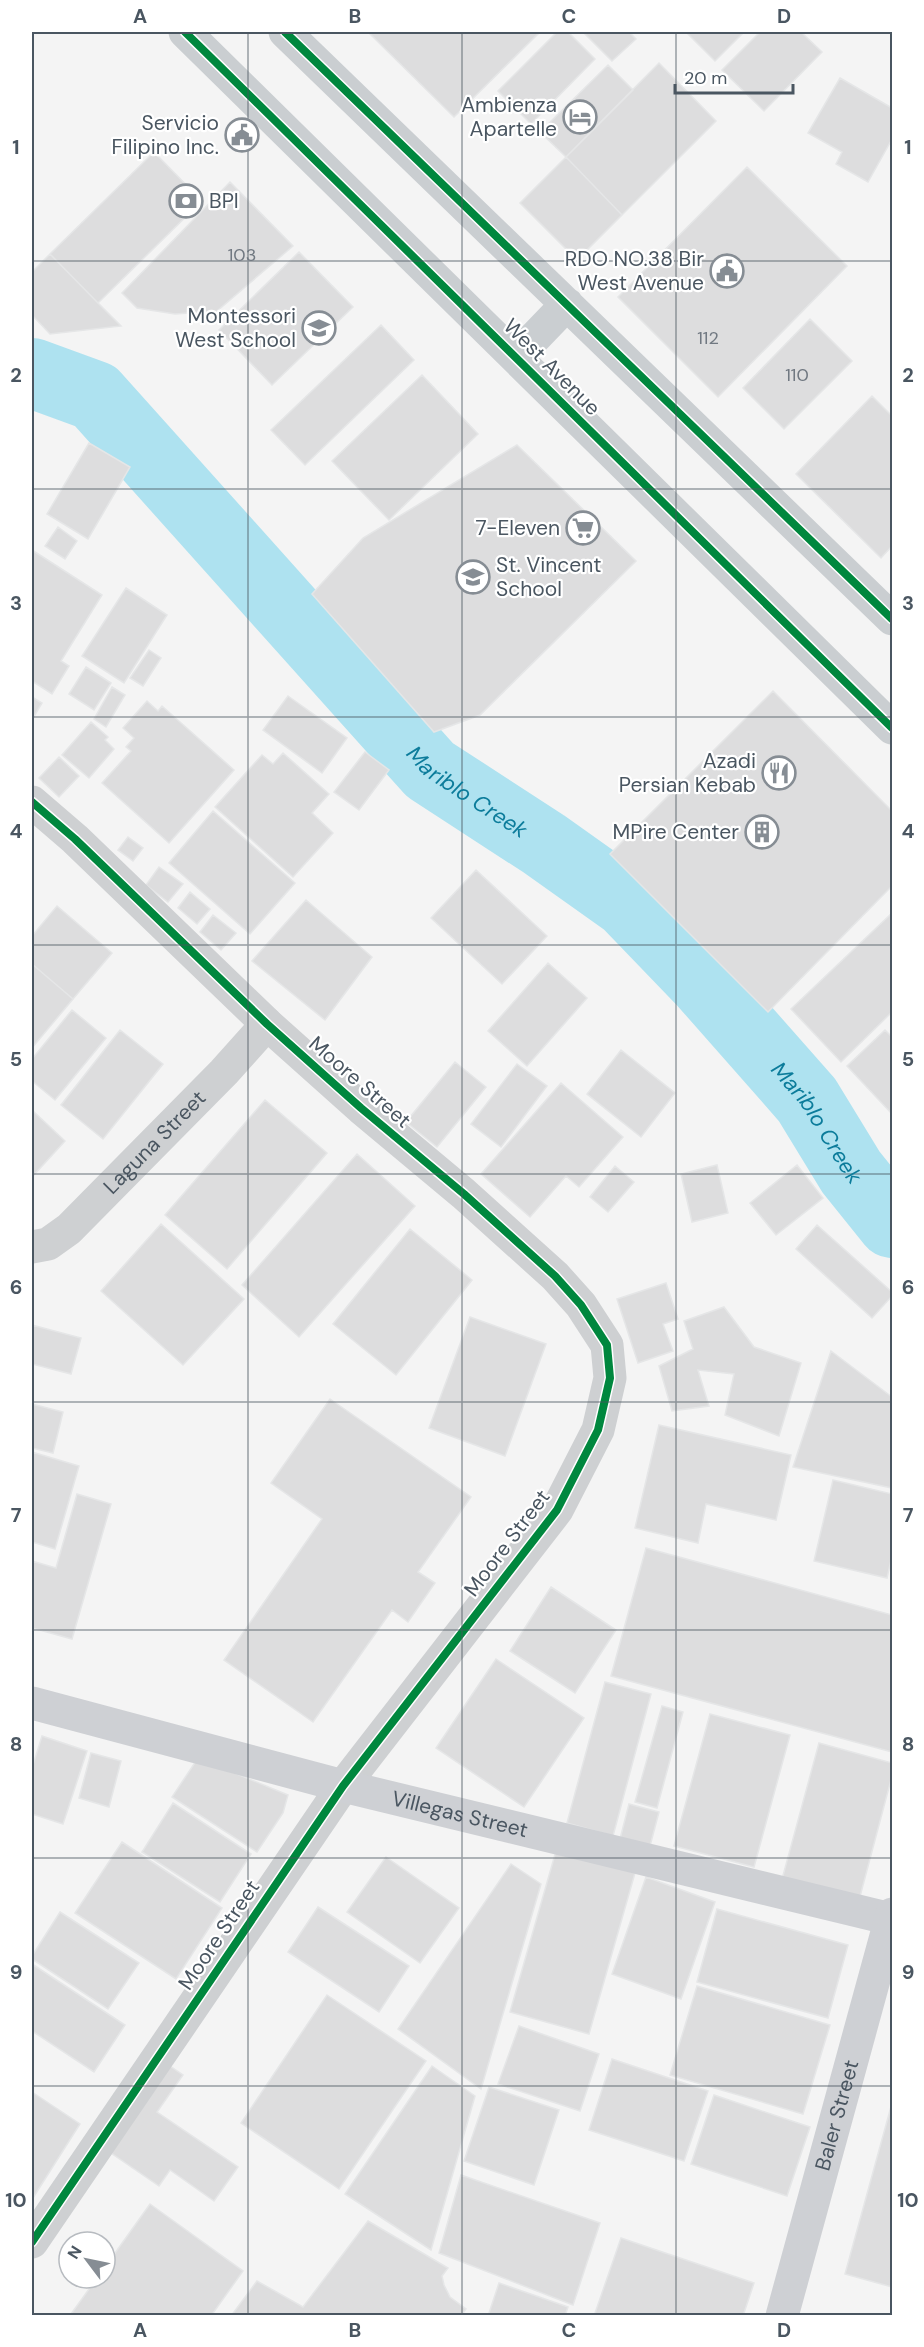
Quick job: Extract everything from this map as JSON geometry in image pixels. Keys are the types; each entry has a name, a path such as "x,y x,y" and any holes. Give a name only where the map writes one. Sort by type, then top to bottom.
{"main road":[{"name":"West Avenue","path":"185,32 892,728"},
{"path":"285,32 892,619"},
{"path":"516,357 567,304"}],"street":[{"name":"Moore Street","path":"32,802 75,839 267,1024 555,1276 581,1305 607,1345 610,1378 598,1430 557,1510 343,1786 32,2242"},
{"name":"Laguna Street","path":"32,1247 48,1244 69,1229 224,1072 267,1024"},
{"name":"Villegas Street","path":"32,1703 343,1786 892,1917"},
{"name":"Baler Street","path":"782,2316 892,1917"}],"building":[{"path":"368,32 540,32 454,117"},
{"path":"557,32 568,32 595,59 531,124 498,91"},
{"path":"583,32 629,32 636,39 612,61"},
{"path":"686,32 744,32 715,61"},
{"path":"760,32 801,32 822,52 764,111 722,70"},
{"path":"659,63 716,121 622,215 566,157"},
{"path":"608,65 633,90 566,157 540,132"},
{"path":"840,78 892,108 892,139 868,182 836,164 842,152 808,133"},
{"path":"154,152 202,201 98,303 50,254"},
{"path":"566,157 622,215 577,260 520,203"},
{"path":"747,167 847,266 718,397 618,297"},
{"path":"230,182 293,246 217,311 175,314 137,308 122,293"},
{"path":"299,252 353,307 272,385 219,330"},
{"path":"50,254 121,326 50,334 32,315 32,272"},
{"path":"810,319 852,361 784,429 743,388"},
{"path":"381,325 414,360 305,465 271,430"},
{"path":"422,375 478,434 389,520 332,461"},
{"path":"872,396 892,416 892,546 881,558 796,474"},
{"path":"89,443 130,467 88,539 47,514"},
{"name":"St. Vincent School","path":"517,445 636,561 480,715 434,732 312,594 363,538"},
{"path":"58,527 77,541 65,559 45,546"},
{"path":"32,550 102,595 61,661 69,666 52,694 32,681"},
{"path":"126,588 167,615 124,683 82,656"},
{"path":"149,650 161,658 143,686 130,678"},
{"path":"86,667 111,683 94,710 69,694"},
{"path":"112,687 125,695 106,727 94,719"},
{"name":"MPire Center","path":"773,691 892,811 892,886 768,1012 610,854"},
{"path":"288,696 347,738 322,773 263,730"},
{"path":"32,697 42,703 32,720"},
{"path":"147,701 158,711 162,706 234,770 169,843 102,783 131,751 126,747 134,738 123,728"},
{"path":"91,722 108,737 105,740 114,749 89,778 62,755"},
{"path":"365,752 389,770 359,810 334,792"},
{"path":"283,753 329,794 312,813 333,833 293,877 215,807 262,755 273,764"},
{"path":"59,757 79,776 59,797 39,778"},
{"path":"213,811 295,883 250,934 169,863"},
{"path":"128,837 143,848 133,861 118,850"},
{"path":"159,867 183,884 168,902 146,885"},
{"path":"476,870 547,936 502,984 431,918"},
{"path":"190,892 210,909 197,924 178,908"},
{"path":"306,900 372,957 325,1020 252,961"},
{"path":"57,906 112,953 73,999 32,964 32,936"},
{"path":"892,913 892,1012 841,1062 791,1009"},
{"path":"213,915 236,933 221,950 200,932"},
{"path":"548,963 587,998 527,1066 488,1031"},
{"path":"32,964 73,999 32,1048"},
{"path":"72,1010 106,1038 55,1100 32,1081 32,1059"},
{"path":"120,1030 163,1064 103,1139 61,1105"},
{"path":"885,1030 892,1037 891,1113 847,1066"},
{"path":"621,1050 675,1093 641,1137 587,1094"},
{"path":"455,1062 486,1087 437,1147 406,1122"},
{"path":"517,1064 547,1086 501,1147 471,1124"},
{"path":"561,1083 623,1137 579,1187 566,1176 530,1217 481,1174"},
{"path":"265,1100 327,1153 227,1269 165,1215"},
{"path":"32,1110 65,1141 32,1177"},
{"path":"357,1154 415,1206 299,1337 242,1285"},
{"path":"717,1165 728,1213 692,1222 681,1174"},
{"path":"797,1165 823,1198 776,1235 750,1203"},
{"path":"615,1166 634,1182 608,1212 590,1197"},
{"path":"161,1224 244,1299 183,1365 101,1291"},
{"path":"817,1225 892,1292 892,1296 872,1318 796,1249"},
{"path":"410,1229 472,1280 396,1375 333,1324"},
{"path":"666,1283 678,1319 663,1324 673,1351 638,1363 617,1299"},
{"path":"724,1307 754,1347 801,1363 779,1436 725,1415 734,1374 698,1370 709,1406 672,1411 659,1366 693,1349 684,1321"},
{"path":"470,1317 546,1344 505,1456 429,1428"},
{"path":"32,1325 81,1338 71,1374 32,1364"},
{"path":"831,1351 892,1397 892,1488 793,1467"},
{"path":"330,1399 471,1497 418,1572 435,1583 408,1622 392,1610 313,1722 224,1660 322,1519 271,1483"},
{"path":"32,1404 63,1412 53,1453 32,1448"},
{"path":"659,1425 791,1455 776,1520 706,1504 698,1543 635,1528"},
{"path":"32,1452 79,1466 55,1549 32,1542"},
{"path":"833,1480 892,1494 892,1556 887,1578 814,1561"},
{"path":"77,1494 111,1504 72,1639 32,1628 32,1561 56,1568"},
{"path":"646,1548 892,1615 892,1752 611,1676"},
{"path":"551,1587 616,1630 575,1693 510,1651"},
{"path":"496,1659 584,1718 524,1807 436,1748"},
{"path":"605,1682 651,1694 613,1836 567,1823"},
{"path":"662,1706 683,1712 657,1808 635,1802"},
{"path":"710,1714 790,1735 754,1867 674,1846"},
{"path":"42,1736 87,1751 63,1824 32,1814 32,1768"},
{"path":"819,1743 892,1763 892,1776 858,1904 781,1883"},
{"path":"91,1753 121,1761 109,1807 79,1798"},
{"path":"198,1758 288,1795 283,1813 257,1852 172,1797"},
{"path":"173,1803 251,1854 220,1902 142,1852"},
{"path":"629,1804 659,1812 650,1846 620,1839"},
{"path":"122,1842 222,1908 176,1979 75,1913"},
{"path":"556,1851 635,1873 589,2034 510,2012"},
{"path":"386,1857 459,1908 420,1963 347,1912"},
{"path":"511,1864 541,1884 481,2089 398,2029"},
{"path":"646,1877 715,1902 681,1999 612,1974"},
{"path":"318,1907 409,1966 379,2012 288,1952"},
{"path":"717,1909 848,1945 828,2018 697,1982"},
{"path":"60,1912 139,1963 108,2009 32,1959"},
{"path":"32,1964 125,2025 94,2072 32,2031"},
{"path":"697,1986 830,2025 803,2114 670,2075"},
{"path":"327,1995 426,2061 339,2189 241,2123"},
{"path":"519,2026 599,2054 580,2111 498,2084"},
{"path":"612,2059 708,2091 684,2161 589,2130"},
{"path":"170,2066 183,2075 157,2112 238,2167 214,2201 170,2170 159,2186 111,2153"},
{"path":"432,2066 475,2096 431,2250 345,2194"},
{"path":"489,2087 559,2110 534,2185 464,2161"},
{"path":"32,2092 80,2124 33,2198 32,2197"},
{"path":"714,2095 810,2127 787,2196 691,2164"},
{"path":"892,2103 892,2287 845,2274"},
{"path":"461,2175 600,2223 573,2305 439,2253"},
{"path":"150,2204 243,2271 211,2316 73,2316 71,2314 88,2290 117,2290 117,2250"},
{"path":"368,2221 448,2268 442,2276 444,2285 450,2297 466,2309 461,2316 231,2316 257,2281 303,2307"},
{"path":"621,2238 754,2283 743,2316 594,2316"},
{"path":"499,2283 568,2307 565,2316 488,2316"}],"waterway":[{"name":"Mariblo Creek","path":"32,373 95,396 430,770 544,844 627,903 704,983 807,1100 851,1172 892,1223"}],"cycle path":[{"path":"185,32 892,728"},
{"path":"285,32 892,619"},
{"path":"32,802 75,839 267,1024 555,1276 581,1305 607,1345 610,1378 598,1430 557,1510 343,1786 32,2242"}],"place":[{"name":"Ambienza Apartelle","path":"580,117"},
{"name":"Servicio Filipino Inc.","path":"242,135"},
{"name":"BPI","path":"186,201"},
{"name":"RDO NO.38 Bir West Avenue","path":"727,271"},
{"name":"Montessori West School","path":"319,328"},
{"name":"7-Eleven","path":"583,528"},
{"name":"St. Vincent School","path":"473,577"},
{"name":"Azadi Persian Kebab","path":"779,773"},
{"name":"MPire Center","path":"762,832"}]}
